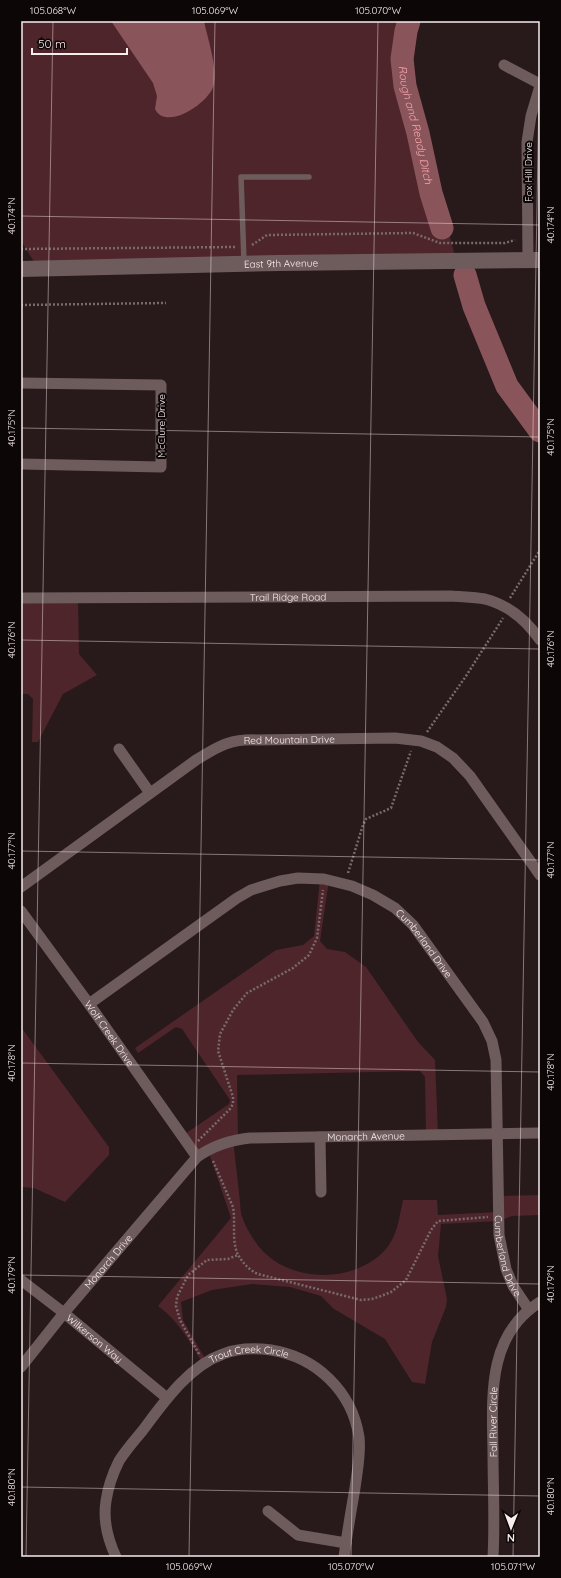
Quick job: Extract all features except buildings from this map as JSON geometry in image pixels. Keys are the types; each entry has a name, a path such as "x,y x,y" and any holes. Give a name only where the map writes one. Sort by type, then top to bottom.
{"main road":[{"name":"East 9th Avenue","path":"21,269 534,260"}],"street":[{"path":"504,65 540,85"},
{"name":"Fox Hill Drive","path":"534,260 527,142 531,116 540,85"},
{"name":"McClure Drive","path":"21,383 161,385 161,467 21,464"},
{"name":"Trail Ridge Road","path":"21,598 451,596 484,599 506,608 527,623 540,640"},
{"name":"Red Mountain Drive","path":"21,886 196,760 218,746 230,741 245,740 395,738 418,740 446,752 462,767 499,815 540,875"},
{"path":"119,749 150,793"},
{"name":"Cumberland Drive","path":"89,1004 237,898 255,889 280,881 298,878 324,879 345,883 384,901 413,925 483,1022 492,1041 496,1060 500,1243 506,1269 513,1286 529,1310"},
{"name":"Wolf Creek Drive","path":"21,911 194,1152"},
{"name":"Monarch Avenue","path":"194,1152 238,1139 540,1133"},
{"path":"320,1137 321,1192"},
{"name":"Monarch Drive","path":"21,1366 194,1152"},
{"name":"Wilkerson Way","path":"21,1280 64,1313 167,1398"},
{"name":"Fall River Circle","path":"493,1557 492,1404 494,1376 504,1343 514,1326 529,1310 540,1302"},
{"name":"Trout Creek Circle","path":"116,1557 110,1544 106,1520 106,1502 111,1480 126,1451 167,1398 197,1368 223,1354 232,1351 249,1349 266,1349 292,1355 304,1360 324,1373 331,1380 344,1398 352,1414 359,1438 359,1457 344,1557"},
{"path":"268,1511 298,1535 346,1542"}],"lane":[{"path":"244,264 241,177 309,177"}],"path":[{"path":"21,249 251,246 267,235 413,233 440,243 505,243 514,240"},
{"path":"21,304 166,303"},
{"path":"345,883 366,819 391,808 418,740 482,652 540,550"},
{"path":"194,1152 232,1107 233,1097 218,1049 219,1037 233,1010 247,993 293,968 309,955 317,938 324,879"},
{"path":"208,1149 233,1207 235,1245 238,1254 249,1269 262,1275 361,1300 368,1300 391,1292 406,1280 411,1273 431,1230 438,1221 499,1217"},
{"path":"205,1363 180,1320 176,1306 177,1297 188,1275 207,1260 228,1259 238,1254"}],"shaded area":[{"path":"21,21 418,21 414,56 413,104 423,134 456,260 38,268 21,241"},
{"path":"111,21 204,21 212,53 215,77 211,91 205,99 188,112 178,116 168,117 161,115 155,109 157,96 153,83"},
{"path":"21,598 78,598 79,654 97,675 63,694 38,742 32,742 33,699 28,694 21,694"},
{"path":"320,879 329,880 320,941 327,949 345,952 366,967 418,1042 435,1060 438,1134 426,1135 425,1077 420,1071 237,1075 238,1139 233,1140 241,1213 253,1238 265,1253 280,1264 298,1271 316,1275 336,1274 355,1270 372,1261 386,1249 396,1232 403,1200 437,1200 438,1215 498,1212 499,1196 540,1195 540,1215 512,1216 499,1221 441,1224 438,1256 447,1299 446,1307 432,1342 425,1384 412,1382 385,1339 334,1309 321,1296 290,1287 252,1284 212,1290 181,1302 183,1320 207,1362 203,1364 178,1325 158,1306 231,1218 208,1150 197,1157 182,1136 229,1104 230,1100 182,1029 176,1027 138,1053 135,1048 276,950 303,945 314,936"},
{"path":"21,1027 109,1147 109,1155 65,1202 34,1188 21,1187"}],"waterway":[{"name":"Rough and Ready Ditch","path":"409,21 402,59 405,86 418,133 431,193 442,228"},
{"name":"Rough and Ready Ditch","path":"465,275 474,306 507,386 540,431"}]}
